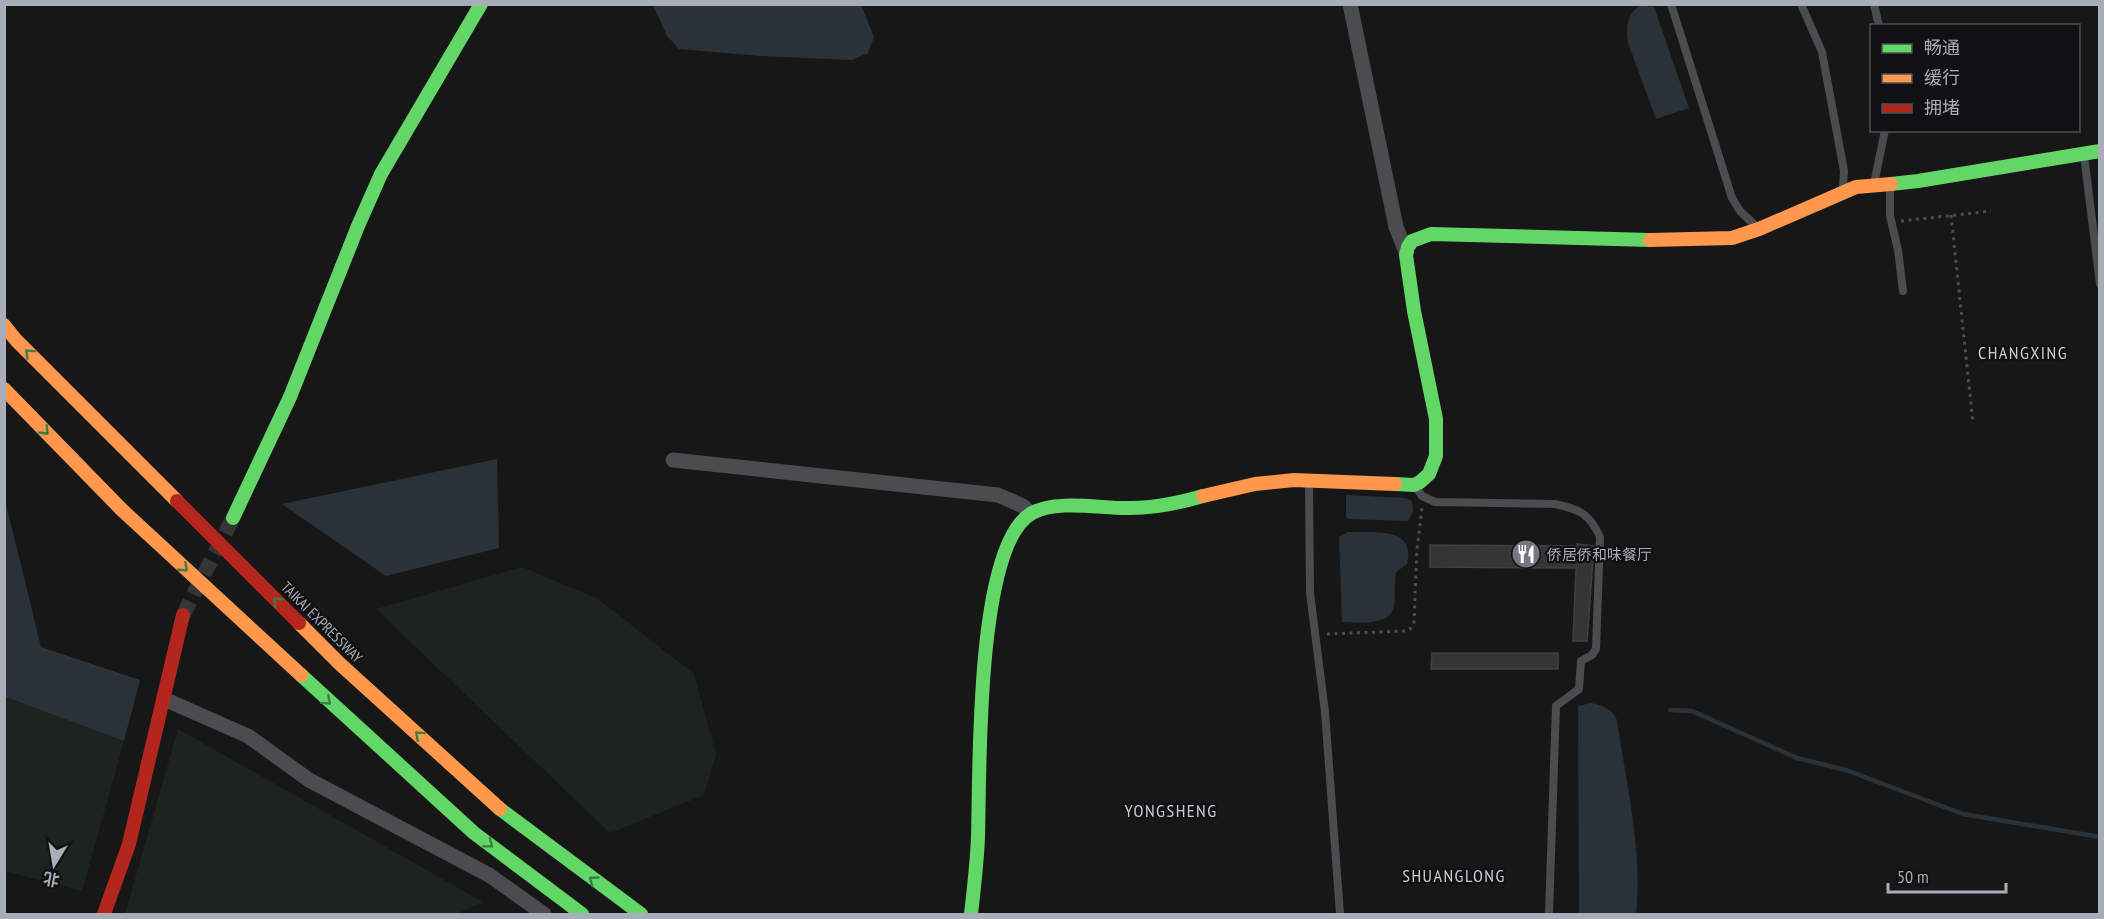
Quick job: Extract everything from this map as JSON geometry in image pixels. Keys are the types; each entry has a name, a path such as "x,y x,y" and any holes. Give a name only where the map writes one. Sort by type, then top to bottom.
{"main road":[{"path":"233,518 290,397 349,247 381,174 481,4"},
{"path":"972,915 978,842 985,654 992,596 1006,547 1016,526 1030,513 1064,507 1144,508 1256,483 1309,480 1414,485 1421,483 1430,474 1436,455 1437,441 1434,405 1410,293 1406,252 1408,245 1419,236 1431,234 1662,239 1732,238 1759,229 1856,187 2010,167 2100,151"},
{"name":"TAIKAI EXPRESSWAY","path":"4,325 16,340 340,664 504,813 641,915"},
{"path":"4,389 121,509 444,807 474,833 582,915"},
{"path":"104,915 129,844 183,615"}],"street":[{"path":"1350,4 1396,227 1406,252"},
{"path":"673,460 998,495 1023,506 1030,513"},
{"path":"164,699 248,736 309,780 489,875 544,915"}],"lane":[{"path":"1671,4 1732,198 1740,210 1759,229"},
{"path":"1801,4 1822,52 1844,171 1843,191"},
{"path":"1874,4 1879,24"},
{"path":"1874,185 1885,132"},
{"path":"2084,154 2100,284"},
{"path":"1891,184 1890,216 1903,291"},
{"path":"1309,480 1310,593 1325,712 1340,915"},
{"path":"1414,485 1419,493 1435,502 1562,506 1581,512 1594,524 1600,537 1596,649 1592,655 1581,661 1579,689 1556,706 1549,915"}],"path":[{"path":"1892,222 1991,211"},
{"path":"1951,216 1973,423"},
{"path":"1316,635 1404,632 1410,629 1414,622 1421,511 1427,498"}],"shaded area":[{"path":"653,5 859,5 862,7 874,37 868,53 852,60 760,56 679,49 667,36"},
{"path":"1641,5 1654,7 1689,108 1656,119 1628,43 1628,21 1632,12"},
{"path":"497,459 499,548 386,576 282,504"},
{"path":"1346,495 1406,498 1412,501 1413,512 1408,521 1349,519 1346,517"},
{"path":"4,496 41,647 140,680 124,741 5,697"},
{"path":"1348,532 1390,534 1399,537 1405,543 1408,552 1407,564 1396,572 1394,606 1391,613 1380,620 1342,622 1339,537"},
{"path":"522,567 598,599 694,674 716,754 704,795 610,833 376,609"},
{"path":"4,697 124,741 82,891 5,871"},
{"path":"1591,703 1607,708 1617,720 1635,841 1638,890 1636,914 1579,914 1578,706"},
{"path":"178,729 483,902 456,914 125,914"}],"building":[{"path":"1577,544 1594,546 1587,641 1573,641 1576,568 1430,567 1430,545 1577,546"},
{"path":"1432,653 1558,653 1558,669 1431,669"}],"waterway":[{"path":"1670,710 1692,711 1797,758 1846,770 1963,814 2100,837"}],"tunnel":[{"path":"183,615 233,518"}],"traffic: fast":[{"path":"233,518 290,397 381,174 481,4"},
{"path":"1891,184 2100,151"},
{"path":"1395,484 1414,485 1420,482 1429,474 1436,456 1436,419 1414,311 1406,255 1412,241 1431,234 1650,240"},
{"path":"971,914 978,847 984,663 990,613 1000,568 1013,533 1032,513 1054,506 1140,508 1167,505 1203,496"},
{"path":"301,675 474,833 582,914"},
{"path":"500,809 641,914"}],"traffic: slow":[{"path":"1650,240 1732,238 1759,229 1856,187 1891,184"},
{"path":"4,325 16,340 177,501"},
{"path":"4,389 121,509 301,675"},
{"path":"1203,496 1255,484 1294,480 1395,484"},
{"path":"299,623 340,664 500,809"}],"traffic: jam":[{"path":"177,501 299,623"},
{"path":"104,914 129,844 183,615"}],"place":[{"name":"侨居侨和味餐厅","path":"1526,554"}],"district":[{"name":"CHANGXING","path":"2023,352"},
{"name":"YONGSHENG","path":"1171,810"},
{"name":"SHUANGLONG","path":"1454,875"}]}
